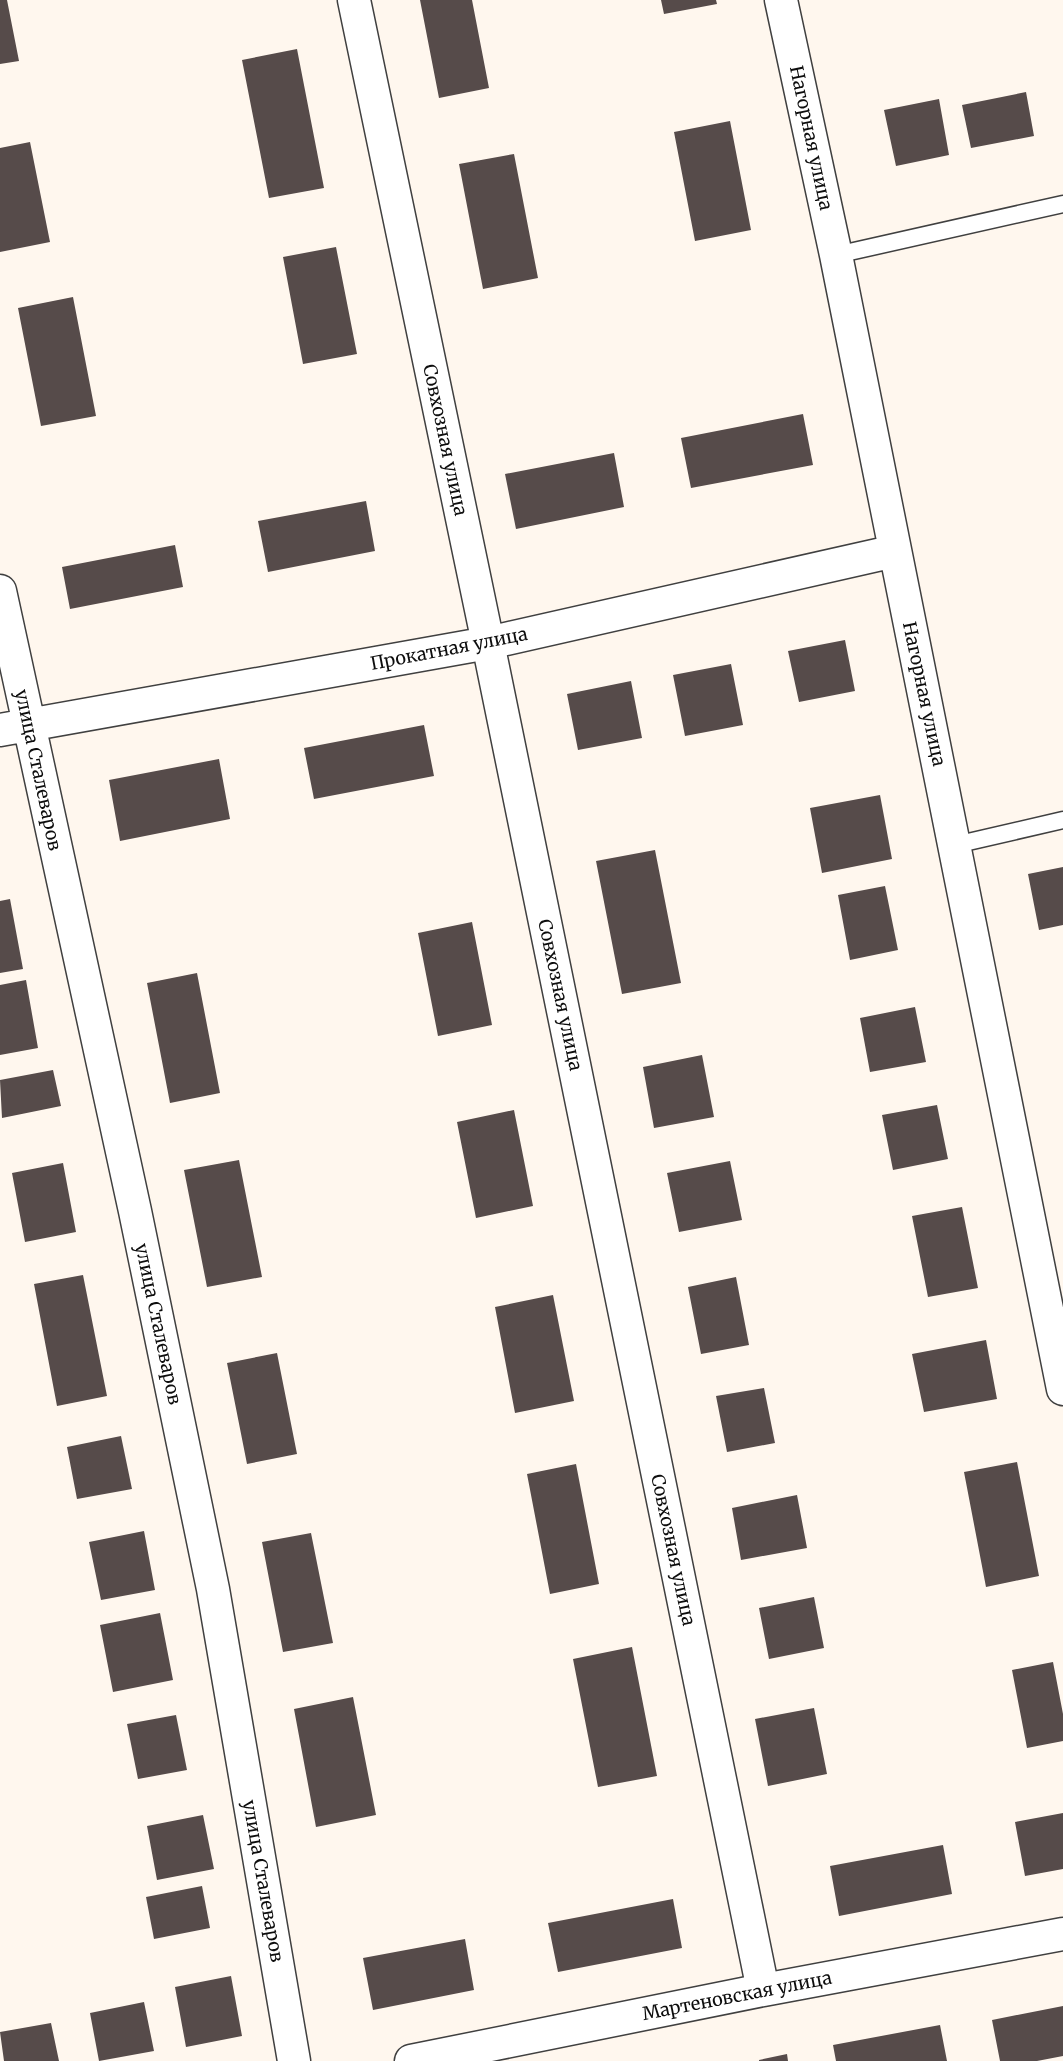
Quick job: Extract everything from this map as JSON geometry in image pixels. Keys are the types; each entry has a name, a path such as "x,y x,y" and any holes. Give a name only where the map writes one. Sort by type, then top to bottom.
{"street":[{"name":"Совхозная улица","path":"354,0 763,1990"},
{"name":"Нагорная улица","path":"781,0 836,255 956,845 1063,1388"},
{"name":"Прокатная улица","path":"14,727 488,643 895,551"},
{"name":"улица Сталеваров","path":"0,591 14,727 135,1211 213,1588 294,2061"},
{"name":"Мартеновская улица","path":"411,2061 763,1990 1063,1934"}],"lane":[{"path":"836,255 1063,204"},
{"path":"956,845 1063,820"}],"building":[{"path":"0,0 7,0 19,61 0,64"},
{"path":"420,0 472,0 489,88 439,98"},
{"path":"661,0 716,0 717,4 664,14"},
{"path":"297,49 324,188 269,198 242,60"},
{"path":"1026,92 1034,136 971,148 962,105"},
{"path":"939,99 949,155 896,166 884,110"},
{"path":"730,121 751,230 695,241 674,132"},
{"path":"30,142 50,242 0,252 0,148"},
{"path":"514,154 538,278 483,289 459,164"},
{"path":"336,247 357,354 303,364 283,257"},
{"path":"73,297 96,416 41,426 18,308"},
{"path":"803,414 813,465 691,488 681,438"},
{"path":"614,453 624,507 516,529 505,474"},
{"path":"366,501 375,551 268,572 258,521"},
{"path":"175,545 183,587 70,609 62,567"},
{"path":"845,640 855,691 799,702 788,651"},
{"path":"731,664 743,725 685,736 673,675"},
{"path":"631,681 642,738 578,750 567,694"},
{"path":"424,725 434,776 314,799 304,748"},
{"path":"219,759 230,819 120,841 109,780"},
{"path":"880,795 892,859 822,873 810,808"},
{"path":"655,850 681,983 622,994 596,861"},
{"path":"1063,867 1063,925 1039,930 1028,874"},
{"path":"885,886 898,950 850,960 838,895"},
{"path":"10,899 23,969 0,973 0,901"},
{"path":"472,922 492,1025 438,1036 418,933"},
{"path":"197,973 220,1093 170,1103 147,983"},
{"path":"26,980 38,1048 0,1055 0,985"},
{"path":"915,1007 926,1062 870,1072 860,1018"},
{"path":"702,1055 714,1117 654,1128 643,1067"},
{"path":"53,1070 61,1106 2,1118 0,1080"},
{"path":"937,1105 948,1159 893,1170 882,1115"},
{"path":"514,1110 533,1206 476,1218 457,1122"},
{"path":"239,1160 262,1277 207,1287 184,1170"},
{"path":"730,1161 742,1220 679,1232 667,1173"},
{"path":"63,1163 76,1232 25,1242 12,1173"},
{"path":"962,1207 978,1288 928,1297 912,1216"},
{"path":"83,1275 107,1396 57,1406 34,1284"},
{"path":"736,1277 749,1345 701,1354 688,1287"},
{"path":"553,1295 574,1401 515,1413 495,1307"},
{"path":"986,1340 997,1399 924,1412 912,1354"},
{"path":"277,1353 297,1454 247,1464 227,1363"},
{"path":"764,1388 775,1443 727,1452 716,1396"},
{"path":"121,1436 132,1489 77,1499 67,1447"},
{"path":"1017,1462 1039,1576 986,1587 964,1472"},
{"path":"576,1464 599,1584 550,1594 527,1474"},
{"path":"797,1495 807,1548 741,1560 732,1508"},
{"path":"144,1531 155,1590 101,1600 89,1542"},
{"path":"311,1533 333,1643 283,1652 262,1542"},
{"path":"814,1597 824,1648 769,1659 759,1608"},
{"path":"160,1613 173,1680 113,1692 100,1625"},
{"path":"632,1647 657,1776 598,1787 573,1659"},
{"path":"1053,1662 1063,1714 1063,1741 1027,1748 1012,1670"},
{"path":"353,1697 376,1815 316,1827 294,1709"},
{"path":"814,1708 827,1774 768,1786 755,1719"},
{"path":"176,1715 187,1770 138,1779 127,1724"},
{"path":"1063,1813 1063,1869 1025,1876 1015,1822"},
{"path":"203,1815 214,1869 157,1880 147,1826"},
{"path":"943,1845 952,1894 839,1916 830,1866"},
{"path":"202,1886 210,1928 154,1939 146,1897"},
{"path":"673,1899 682,1948 558,1972 548,1923"},
{"path":"465,1939 474,1990 373,2010 363,1958"},
{"path":"231,1976 242,2036 186,2047 175,1987"},
{"path":"144,2002 154,2051 99,2061 90,2013"},
{"path":"1063,2006 1063,2056 1037,2061 1000,2061 992,2020"},
{"path":"51,2023 59,2061 4,2061 0,2032"},
{"path":"940,2025 947,2061 836,2061 833,2045"},
{"path":"787,2054 788,2061 759,2061 759,2060"}]}
